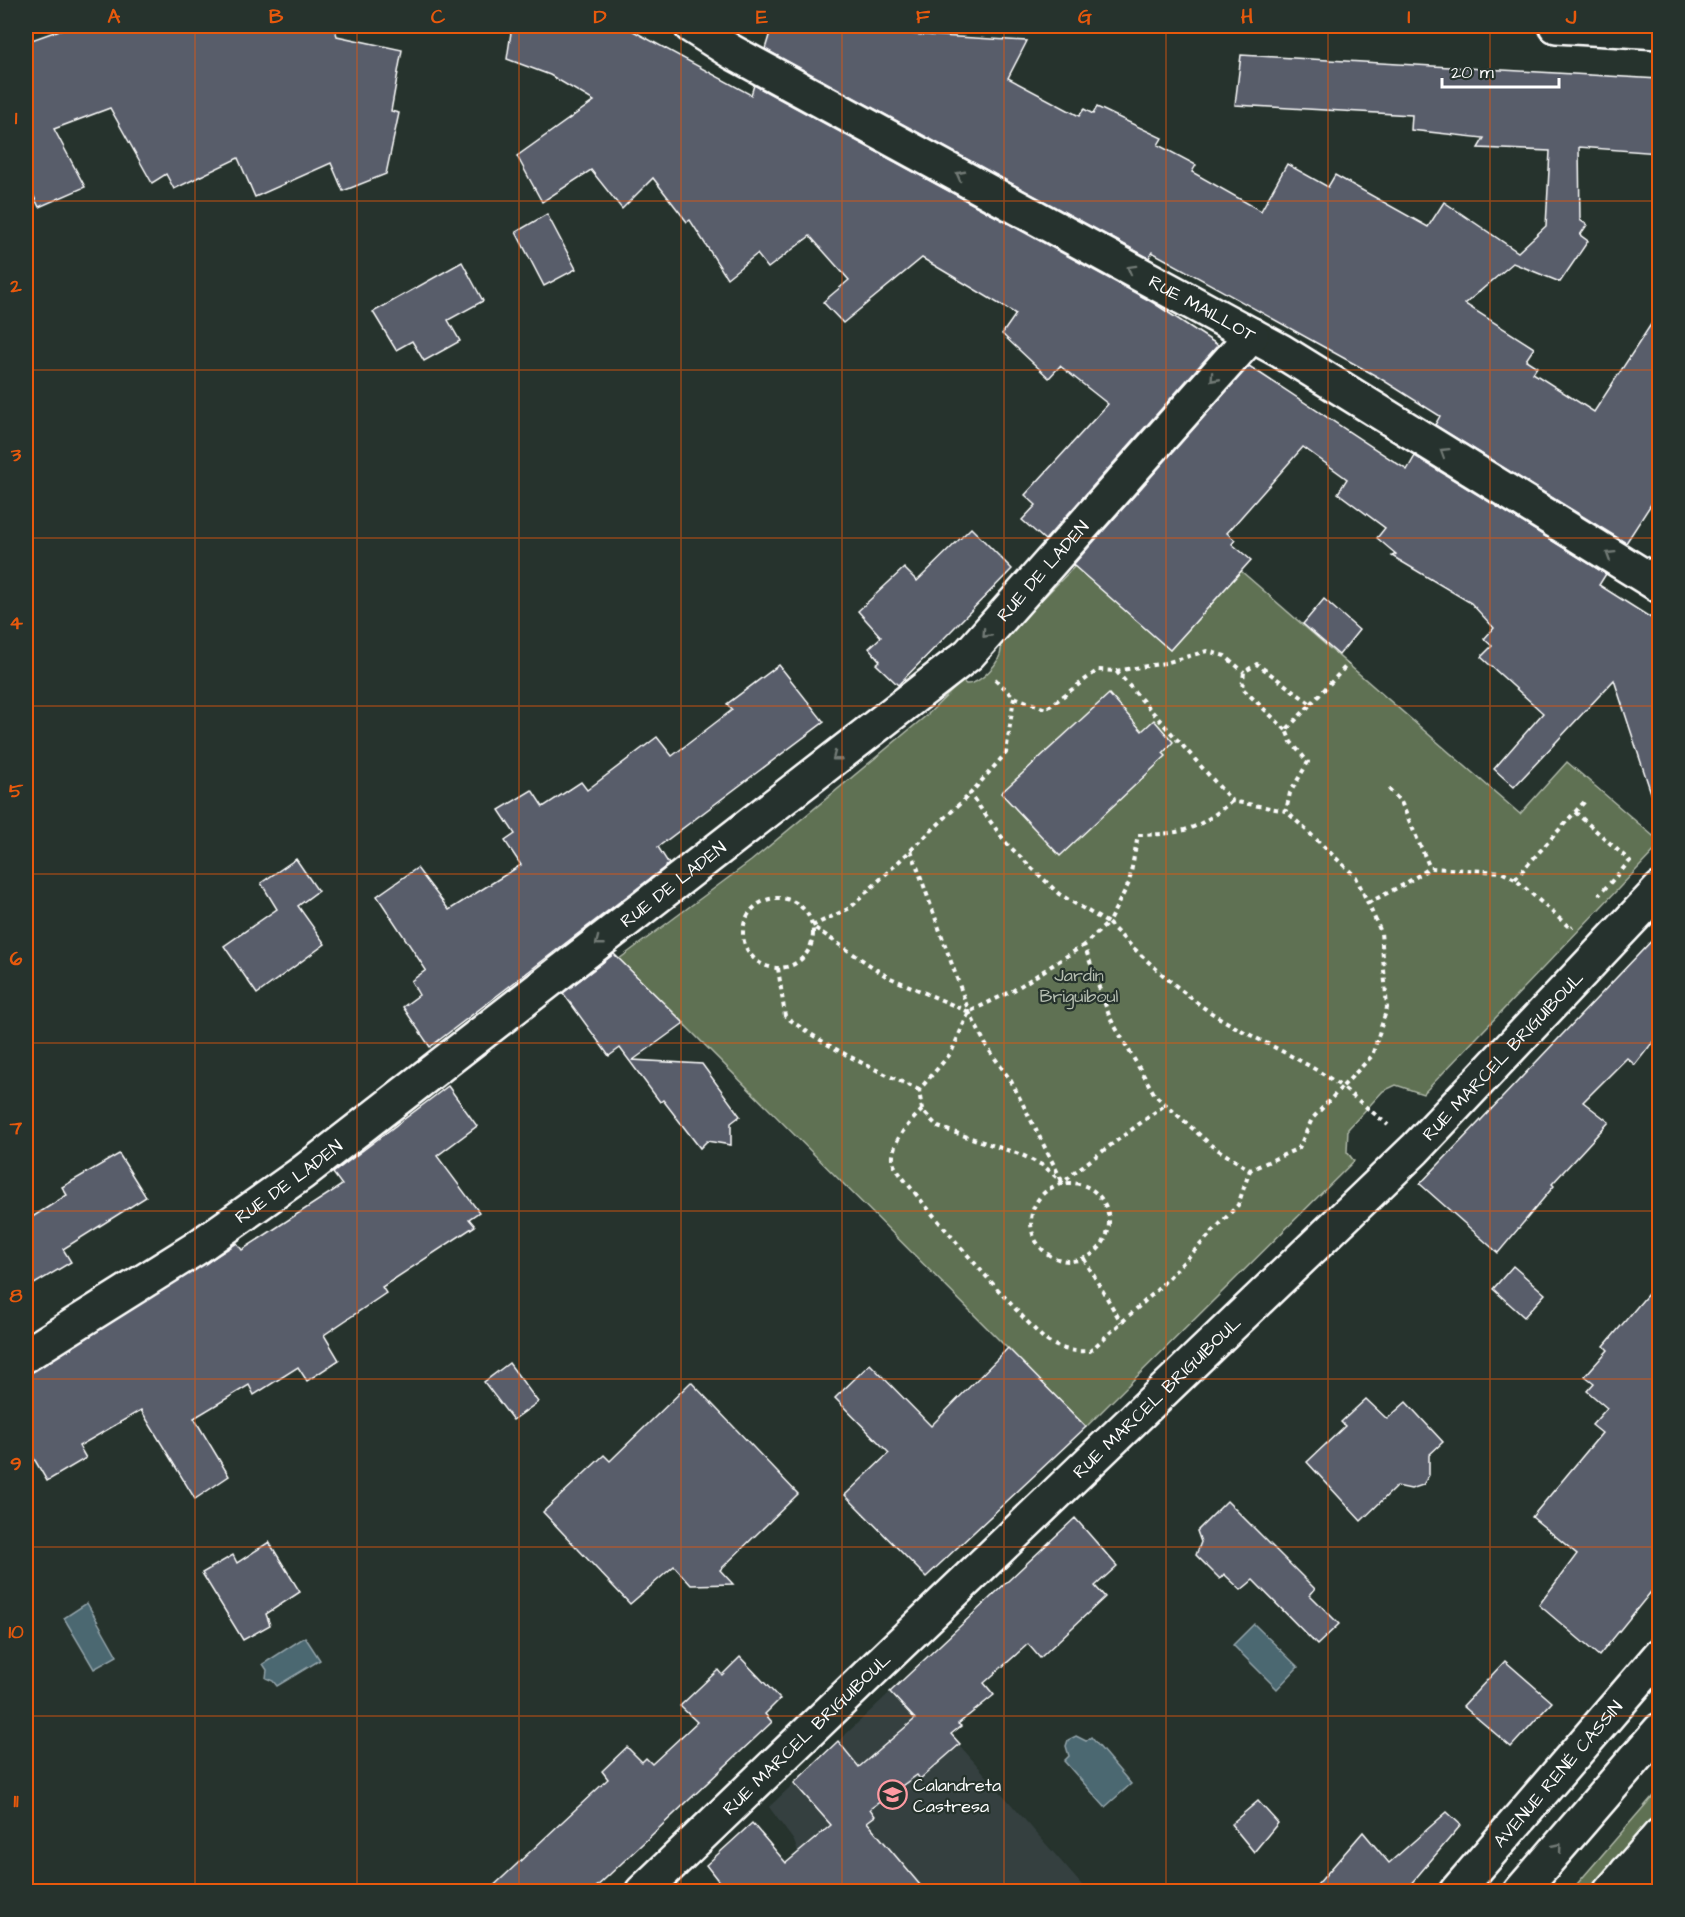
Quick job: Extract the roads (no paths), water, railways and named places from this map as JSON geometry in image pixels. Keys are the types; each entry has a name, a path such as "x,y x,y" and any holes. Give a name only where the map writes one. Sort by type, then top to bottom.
{"street":[{"name":"RUE MAILLOT","path":"691,26 735,39 1252,335 1659,586"},
{"path":"1556,26 1659,32"},
{"name":"RUE DE LADEN","path":"26,1355 195,1249 302,1173 969,654 1252,335"},
{"name":"RUE MARCEL BRIGUIBOUL","path":"642,1892 1415,1149 1659,889"},
{"name":"AVENUE RENÉ CASSIN","path":"1456,1892 1659,1655"},
{"path":"1520,1892 1659,1730"},
{"path":"1629,1885 1659,1835"}],"water":[{"path":"87,1603 117,1656 94,1669 64,1618"},
{"path":"1254,1624 1298,1667 1277,1689 1233,1645"},
{"path":"305,1637 320,1660 277,1686 266,1678 267,1670 263,1664"},
{"path":"1076,1736 1086,1741 1091,1737 1131,1784 1105,1807 1064,1761 1069,1756 1066,1746 1068,1740"}],"place":[{"name":"Calandreta Castresa","path":"892,1795"}],"park label":[{"name":"Jardin Briguiboul","path":"1079,985"}]}
